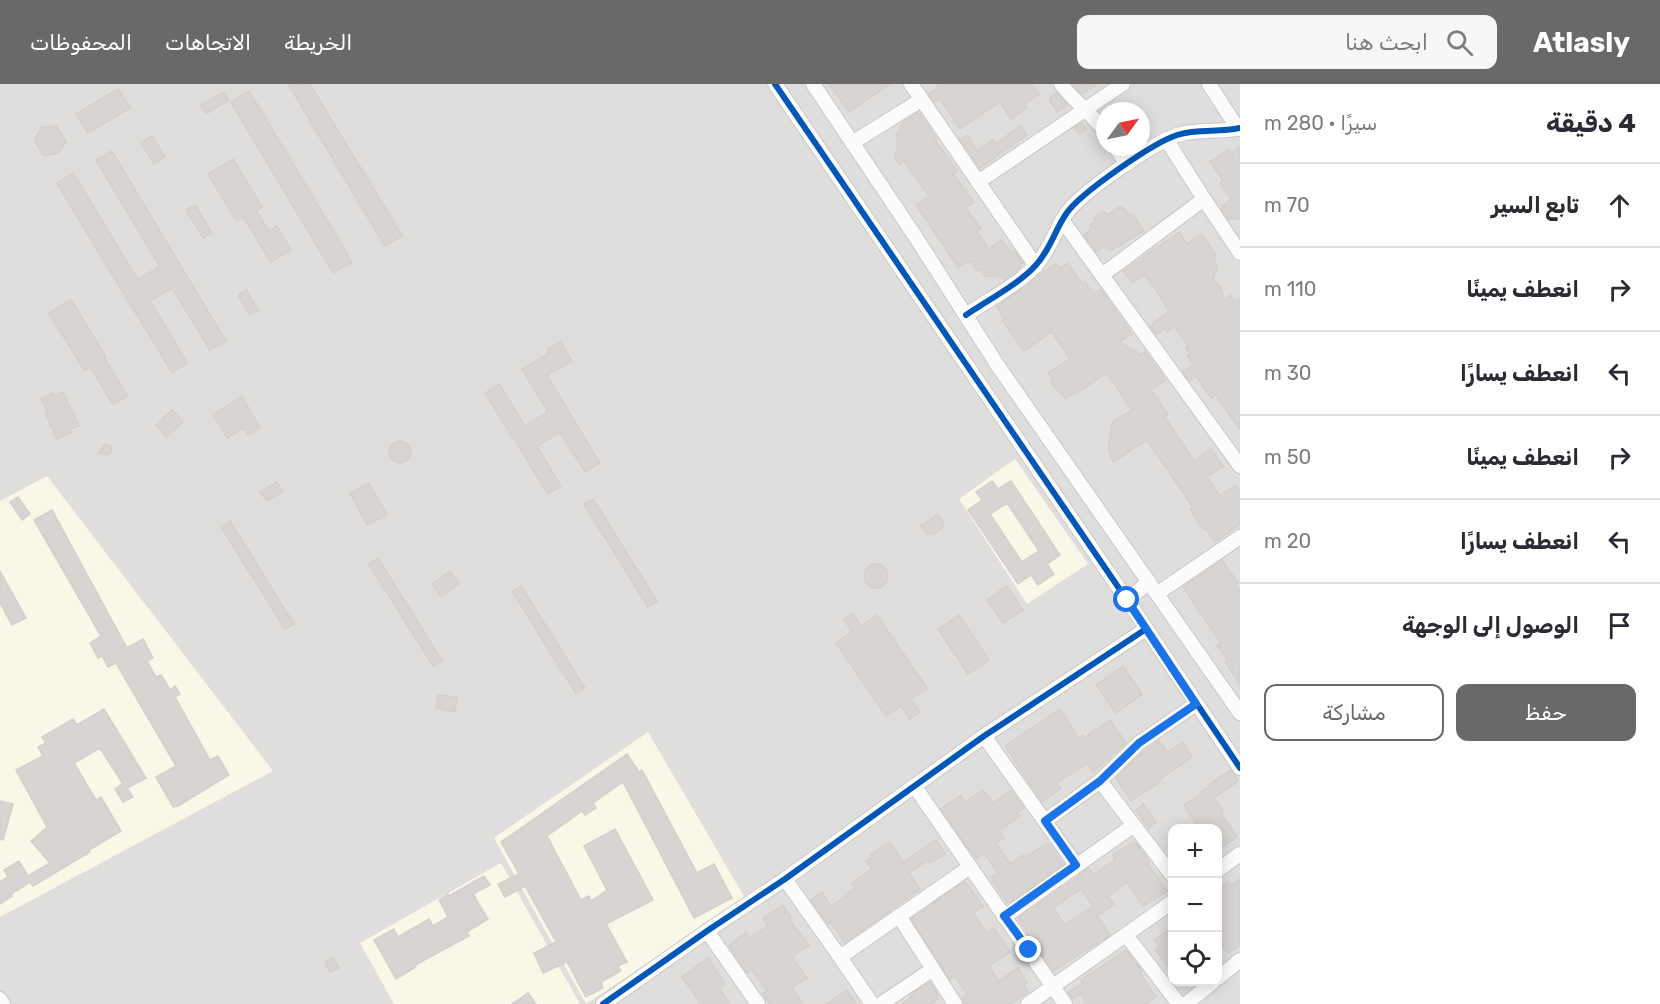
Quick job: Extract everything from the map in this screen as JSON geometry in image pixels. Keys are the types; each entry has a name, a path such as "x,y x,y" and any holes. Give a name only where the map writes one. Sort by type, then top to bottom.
{"street":[{"path":"775,84 1240,768"},
{"path":"813,84 998,366 1240,712"},
{"path":"911,84 1036,266"},
{"path":"1061,84 1071,98 1086,109 1096,121"},
{"path":"978,182 1123,84"},
{"path":"1209,84 1239,129"},
{"path":"852,143 921,100"},
{"path":"966,315 1036,266 1062,220 1081,197 1127,164 1167,139 1197,130 1239,129"},
{"path":"1167,139 1203,199 1240,253"},
{"path":"1121,156 1127,164"},
{"path":"1102,275 1203,199"},
{"path":"1062,220 1240,466"},
{"path":"1158,593 1239,542"},
{"path":"1127,600 1149,582"},
{"path":"603,1004 706,931 785,879 984,736 1146,629"},
{"path":"1045,821 1100,781 1139,743 1196,704"},
{"path":"984,736 1076,865"},
{"path":"1100,781 1168,869"},
{"path":"915,787 1065,1004"},
{"path":"1004,916 1134,825"},
{"path":"1222,867 1240,854"},
{"path":"840,957 970,867"},
{"path":"785,879 872,1004"},
{"path":"1028,1004 1168,906"},
{"path":"899,916 955,1004"},
{"path":"706,931 758,1004"},
{"path":"1126,935 1179,1004"},
{"path":"1222,976 1238,967"},
{"path":"881,1004 933,969"},
{"path":"1186,1004 1207,986"},
{"path":"0,999 3,1004"}],"shaded area":[{"path":"0,84 1240,84 1240,1004 0,1004"},
{"path":"1015,459 1088,564 1027,604 959,499"},
{"path":"47,476 273,771 0,917 0,501"},
{"path":"648,732 745,898 586,1004 494,838"},
{"path":"501,863 580,1004 394,1004 360,943"}],"building":[{"path":"288,84 310,84 402,236 385,246"},
{"path":"829,84 890,84 849,112"},
{"path":"937,84 1032,84 1039,94 1024,104 1027,108 1011,119 1000,102 960,129 940,99 934,102 929,94 937,89"},
{"path":"1072,84 1097,84 1082,94"},
{"path":"118,89 130,108 88,133 76,114"},
{"path":"249,91 352,262 333,273 231,102"},
{"path":"224,92 229,100 206,114 201,105"},
{"path":"1057,93 1067,105 1057,112 1049,99"},
{"path":"917,113 937,139 935,140 957,171 953,174 974,202 966,208 981,229 977,232 989,249 1002,240 1011,253 1014,250 1023,263 1004,280 1002,277 986,276 980,269 978,271 971,261 958,267 916,205 929,196 904,161 900,165 895,160 898,141 896,136 904,121"},
{"path":"1082,123 1086,129 1079,134 1074,128"},
{"path":"56,126 66,141 58,153 44,156 34,141 41,128"},
{"path":"1021,126 1027,135 980,168 960,140 967,135 977,151 993,139 996,143"},
{"path":"152,136 165,157 154,164 141,143"},
{"path":"1240,147 1240,219 1228,219 1221,209 1231,199 1220,182 1223,180 1210,162 1228,149 1231,153"},
{"path":"112,151 226,341 210,350 172,288 150,301 187,363 172,373 57,183 73,173 138,280 160,266 96,160"},
{"path":"233,159 262,207 256,210 269,231 277,226 291,250 271,262 243,217 237,221 208,174"},
{"path":"195,205 212,233 203,238 186,210"},
{"path":"1121,206 1131,216 1133,215 1144,231 1110,251 1105,246 1096,252 1084,235 1092,228 1090,225 1096,221 1094,218 1104,211 1107,215"},
{"path":"1179,232 1186,244 1202,234 1216,255 1214,256 1217,268 1213,280 1220,286 1224,300 1230,295 1235,302 1240,299 1240,430 1216,395 1211,398 1196,376 1189,381 1183,372 1194,365 1187,355 1190,354 1185,347 1188,345 1174,326 1167,332 1165,328 1156,334 1150,326 1169,311 1152,284 1144,275 1132,283 1123,271"},
{"path":"1056,263 1060,268 1068,263 1082,284 1085,282 1093,294 1101,289 1132,334 1119,342 1141,355 1145,352 1166,380 1151,390 1168,414 1164,416 1194,461 1211,449 1223,466 1207,477 1220,496 1236,485 1240,491 1240,524 1215,542 1205,528 1203,529 1190,509 1193,507 1147,440 1113,462 1108,447 1112,424 1132,410 1107,373 1066,399 1051,383 1053,380 1048,373 1070,359 1052,332 1024,351 1002,320 1005,319 997,307"},
{"path":"246,290 258,310 250,315 238,295"},
{"path":"71,299 127,396 113,405 90,367 84,370 49,313"},
{"path":"561,341 572,361 547,375 600,463 585,472 560,432 537,446 561,486 548,494 485,393 499,384 525,426 548,412 522,369 549,353 547,349"},
{"path":"63,392 79,426 57,439 41,399 53,393 54,396"},
{"path":"242,396 260,428 248,435 244,428 227,438 213,415"},
{"path":"172,410 183,422 166,437 156,425"},
{"path":"400,441 408,444 411,452 408,460 400,463 392,460 389,452 392,444"},
{"path":"105,444 110,445 112,450 109,454 98,453"},
{"path":"992,481 998,489 1011,481 1060,555 1047,564 1054,574 1038,585 1031,575 1018,584 968,510 982,500 976,492","holes":["1007,503 1039,551 1022,562 990,514"]},
{"path":"277,482 283,492 267,501 260,492"},
{"path":"369,483 387,515 367,525 350,493"},
{"path":"18,497 30,514 22,520 10,502"},
{"path":"593,499 657,601 648,607 584,504"},
{"path":"52,510 127,648 143,639 153,658 147,661 156,677 161,675 170,690 175,686 180,694 175,697 210,760 218,756 229,775 178,806 173,807 156,777 176,766 116,663 108,667 102,656 98,658 90,643 101,636 34,520"},
{"path":"938,514 944,523 943,527 935,533 927,534 921,526"},
{"path":"230,521 294,624 285,629 221,527"},
{"path":"378,558 442,661 433,666 369,564"},
{"path":"1222,560 1238,583 1235,585 1240,592 1240,684 1225,662 1228,660 1217,645 1221,643 1183,587"},
{"path":"876,564 885,567 888,576 885,585 876,588 867,585 864,576 867,567"},
{"path":"0,571 26,618 12,625 0,603"},
{"path":"450,571 459,584 441,597 432,584"},
{"path":"521,586 585,688 576,694 512,591"},
{"path":"1007,586 1023,610 1003,623 987,600"},
{"path":"853,613 861,626 877,615 927,688 911,699 920,712 910,719 901,706 886,716 836,643 852,632 844,619"},
{"path":"959,615 989,660 968,674 938,629"},
{"path":"1123,666 1142,694 1116,713 1096,685"},
{"path":"438,695 457,697 455,712 436,708"},
{"path":"104,709 146,778 127,788 133,797 123,802 115,789 123,784 100,748 74,763 96,800 101,797 121,831 33,886 30,882 0,904 0,882 8,877 4,870 19,861 28,876 50,863 31,841 47,827 16,770 43,756 38,747 46,743 42,737 73,719 77,725"},
{"path":"1060,709 1079,739 1110,720 1126,743 1093,772 1087,763 1057,783 1061,788 1042,802 1005,746"},
{"path":"1159,741 1167,752 1183,742 1192,757 1131,801 1116,778 1141,754"},
{"path":"627,754 639,772 642,770 697,873 714,864 732,898 694,918 623,782 593,803 596,808 585,815 582,811 547,836 581,900 589,896 591,901 607,890 584,846 615,829 653,900 606,924 627,962 618,966 621,971 601,982 603,988 586,997 567,962 543,973 534,953 556,942 525,886 505,897 498,884 519,874 501,842"},
{"path":"1231,770 1238,781 1214,798 1237,837 1222,847 1222,824 1196,824 1184,805 1201,794 1200,792 1209,787 1208,785"},
{"path":"983,790 993,803 1011,790 1024,808 1017,813 1020,816 999,831 1004,838 996,843 1010,864 1048,843 1063,864 1008,903 991,878 998,873 984,853 977,858 970,851 941,809 961,795 965,802"},
{"path":"0,801 13,804 3,840 0,839"},
{"path":"1143,804 1156,822 1149,828 1136,810"},
{"path":"936,840 945,854 930,863 928,860 909,873 920,889 845,943 831,922 828,924 811,900 822,892 831,906 846,896 855,888 852,883 872,869 866,861 872,857 871,854 890,842 903,862"},
{"path":"1133,842 1136,843 1167,891 1143,906 1127,882 1108,896 1114,904 1097,916 1110,935 1053,971 1018,918 1089,868 1093,875 1113,861 1115,858 1113,855","holes":["1081,889 1093,906 1065,925 1053,908"]},
{"path":"484,876 490,885 473,894 488,919 467,932 469,936 415,965 416,967 396,979 374,940 394,929 398,937 429,919 433,926 448,917 439,900"},
{"path":"1240,879 1240,945 1228,953 1222,948 1222,886 1228,882 1230,886"},
{"path":"965,881 983,906 973,913 987,933 994,928 1010,952 989,966 999,981 1018,968 1027,983 1024,985 1028,992 1011,1004 964,1004 962,998 967,994 955,976 950,980 911,919"},
{"path":"783,905 791,917 789,919 809,945 792,957 807,978 792,988 803,1004 770,1004 763,994 767,991 752,970 747,973 729,946 746,932 750,938 768,926 763,918"},
{"path":"1168,930 1168,967 1155,949 1159,947 1154,940"},
{"path":"1126,950 1142,971 1140,973 1156,997 1145,1004 1087,1004 1081,994 1073,999 1068,992 1083,983 1081,980"},
{"path":"333,958 339,968 330,972 325,962"},
{"path":"708,958 725,984 719,988 730,1004 701,1004 682,977"},
{"path":"930,982 938,999 930,1004 902,1004 913,996 911,994"},
{"path":"847,990 856,1004 826,1004"},
{"path":"528,993 536,1004 512,1004"}],"cycle path":[{"path":"775,84 1240,768"},
{"path":"966,315 1029,272 1045,253 1066,214 1086,194 1118,170 1177,135 1240,128"},
{"path":"603,1004 785,879 984,736 1146,629"}],"route":[{"path":"1029,950 1004,916 1076,865 1045,821 1100,781 1139,743 1196,704 1127,600"}]}
